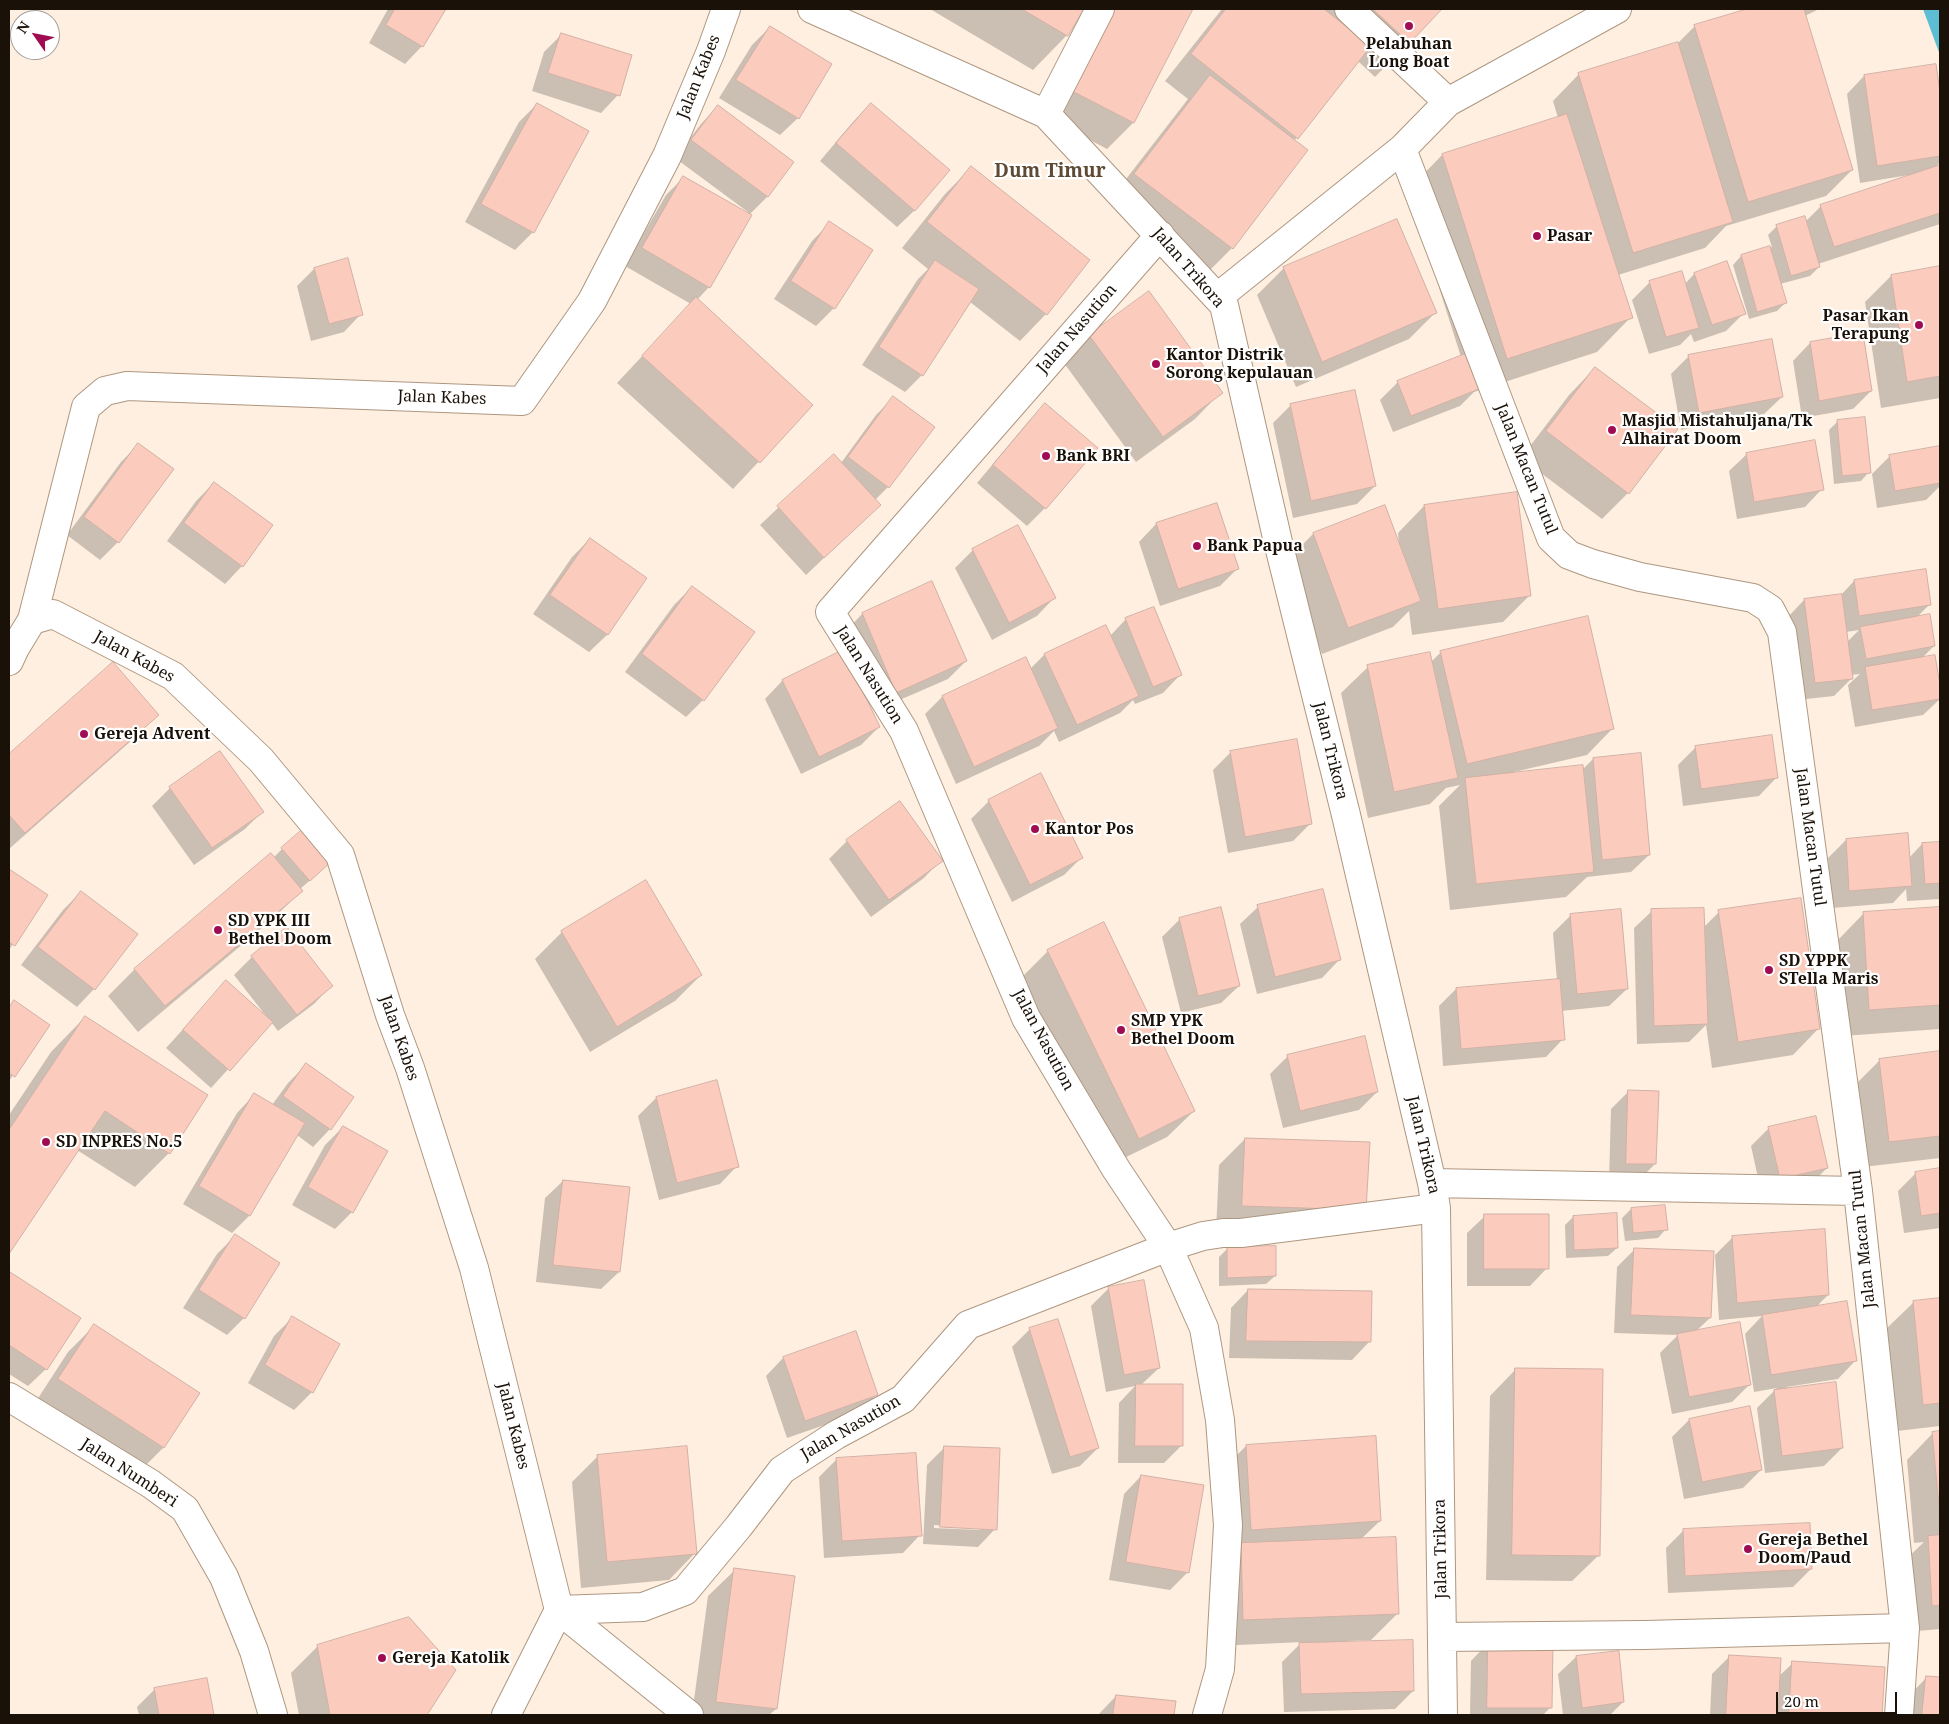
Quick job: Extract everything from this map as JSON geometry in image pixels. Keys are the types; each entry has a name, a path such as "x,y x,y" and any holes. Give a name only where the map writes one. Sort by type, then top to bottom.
{"street":[{"name":"Jalan Kabes","path":"11,652 32,620 86,407 106,391 127,386 522,400 592,301 667,156 711,51 726,9"},
{"name":"Jalan Trikora","path":"812,9 1046,114 1224,305 1278,542 1346,815 1434,1195 1443,1715"},
{"path":"1046,114 1100,9"},
{"path":"1349,9 1448,102"},
{"path":"1218,297 1402,149 1448,102 1616,9"},
{"name":"Jalan Macan Tutul","path":"1402,149 1551,538 1569,555 1593,564 1640,577 1753,598 1770,610 1782,632 1858,1191 1905,1628 1899,1715"},
{"name":"Jalan Nasution","path":"559,1610 643,1608 684,1591 782,1470 836,1435 903,1399 968,1325 1168,1247 1116,1169 1026,1018 904,731 830,612 1160,235"},
{"name":"Jalan Kabes","path":"32,620 53,614 173,676 261,760 340,855 390,1015 410,1068 474,1268 559,1610"},
{"path":"1208,1715 1220,1669 1228,1524 1220,1420 1204,1328 1168,1247 1203,1236 1241,1233 1434,1195 1858,1191"},
{"name":"Jalan Numberi","path":"9,1397 150,1484 185,1509 224,1577 254,1651 273,1715"},
{"path":"506,1715 559,1610 689,1715"},
{"path":"1442,1637 1645,1635 1905,1628"}],"water":[{"path":"1923,9 1940,9 1940,55"}],"building":[{"path":"395,9 446,9 423,47 386,25"},
{"path":"1022,9 1084,9 1068,36"},
{"path":"1114,9 1193,9 1134,123 1072,91"},
{"path":"1226,9 1324,9 1371,46 1298,139 1191,54"},
{"name":"Pelabuhan Long Boat","path":"1373,9 1442,9 1410,43"},
{"path":"1747,9 1804,9 1853,170 1748,202 1694,25"},
{"path":"770,26 832,64 799,119 736,80"},
{"path":"561,33 632,55 620,96 548,73"},
{"path":"1678,42 1733,222 1633,253 1578,73"},
{"path":"1936,64 1940,92 1940,156 1877,166 1864,75"},
{"path":"1210,75 1308,150 1233,249 1134,174"},
{"path":"537,103 589,131 534,233 481,204"},
{"path":"871,103 950,170 915,211 836,143"},
{"path":"718,105 794,162 768,197 691,140"},
{"name":"Pasar","path":"1567,114 1633,318 1507,359 1442,154"},
{"path":"1940,165 1940,213 1834,247 1820,205"},
{"path":"971,166 1090,260 1047,315 927,222"},
{"path":"683,176 752,215 710,288 642,248"},
{"path":"1805,216 1820,267 1791,276 1776,225"},
{"path":"1397,219 1437,313 1322,362 1283,267"},
{"path":"829,221 873,250 835,309 791,281"},
{"path":"1770,246 1787,303 1757,312 1741,255"},
{"path":"348,258 363,315 329,324 314,268"},
{"path":"935,260 979,289 923,376 879,347"},
{"path":"1727,261 1746,314 1712,325 1694,273"},
{"name":"Pasar Ikan Terapung","path":"1940,266 1940,376 1907,382 1891,275"},
{"path":"1682,271 1699,328 1666,337 1649,281"},
{"name":"Kantor Distrik Sorong kepulauan","path":"1149,291 1223,393 1163,437 1089,335"},
{"path":"696,297 813,405 760,463 642,356"},
{"path":"1863,333 1872,391 1819,401 1810,342"},
{"path":"1772,339 1783,397 1699,413 1688,355"},
{"path":"1465,354 1479,389 1411,416 1397,381"},
{"name":"Masjid Mistahuljana/Tk Alhairat Doom","path":"1595,367 1678,429 1629,494 1546,431"},
{"path":"1355,390 1376,486 1311,501 1290,404"},
{"path":"893,396 935,427 889,488 848,457"},
{"name":"Bank BRI","path":"1045,403 1098,448 1046,509 993,465"},
{"path":"1865,417 1871,473 1842,476 1837,420"},
{"path":"1815,440 1824,490 1754,502 1746,453"},
{"path":"138,443 174,469 119,543 84,517"},
{"path":"1940,446 1940,483 1895,491 1889,455"},
{"path":"834,454 881,505 824,558 777,506"},
{"path":"214,482 273,525 243,567 184,523"},
{"path":"1517,492 1531,596 1438,609 1424,505"},
{"name":"Bank Papua","path":"1217,503 1239,569 1178,589 1156,523"},
{"path":"1385,505 1421,601 1348,628 1313,533"},
{"path":"1018,525 1056,598 1009,623 972,549"},
{"path":"590,538 647,578 608,635 550,595"},
{"path":"1926,569 1931,605 1859,616 1854,580"},
{"path":"932,581 967,661 896,693 862,613"},
{"path":"692,586 755,632 704,701 642,654"},
{"path":"1842,594 1853,679 1815,683 1804,599"},
{"path":"1154,607 1182,675 1153,687 1125,618"},
{"path":"1930,614 1935,646 1866,659 1860,627"},
{"path":"1588,616 1614,729 1467,764 1440,651"},
{"path":"1106,625 1139,696 1077,725 1044,654"},
{"path":"843,650 880,727 819,757 782,680"},
{"path":"1430,652 1458,778 1394,792 1367,665"},
{"path":"1935,655 1940,685 1940,699 1872,710 1865,667"},
{"path":"1026,657 1058,728 974,767 942,696"},
{"name":"Gereja Advent","path":"113,662 159,715 25,833 9,815 9,754"},
{"path":"1772,735 1778,778 1701,789 1695,746"},
{"path":"1297,739 1312,824 1245,837 1230,751"},
{"path":"220,751 264,812 212,848 169,787"},
{"path":"1641,753 1650,855 1602,860 1593,758"},
{"path":"1583,765 1594,872 1476,884 1465,778"},
{"name":"Kantor Pos","path":"1041,773 1083,858 1030,885 988,800"},
{"path":"900,801 943,861 889,900 846,840"},
{"path":"303,829 332,861 310,881 281,848"},
{"path":"1908,833 1912,886 1849,891 1846,839"},
{"path":"1940,842 1940,883 1925,884 1922,843"},
{"name":"SD YPK III Bethel Doom","path":"271,853 303,891 165,1006 134,969"},
{"path":"9,869 48,895 15,946 9,942"},
{"path":"646,880 702,975 617,1027 561,931"},
{"path":"1323,889 1341,960 1275,977 1257,905"},
{"path":"81,891 138,934 95,990 38,947"},
{"name":"SD YPPK STella Maris","path":"1801,898 1820,1029 1738,1042 1718,910"},
{"path":"1221,907 1240,986 1198,996 1179,918"},
{"path":"1940,907 1940,1005 1869,1010 1863,912"},
{"path":"1704,908 1708,1024 1654,1026 1651,909"},
{"path":"1621,909 1628,989 1577,994 1570,914"},
{"name":"SMP YPK Bethel Doom","path":"1104,922 1195,1111 1139,1139 1047,950"},
{"path":"287,927 333,986 297,1015 251,956"},
{"path":"1560,979 1565,1040 1461,1049 1456,988"},
{"path":"226,980 273,1022 230,1071 183,1030"},
{"path":"14,1000 50,1025 15,1077 9,1073 9,1008"},
{"name":"SD INPRES No.5","path":"85,1016 208,1095 170,1154 105,1111 9,1254 9,1130"},
{"path":"1365,1036 1378,1092 1300,1111 1287,1055"},
{"path":"1940,1051 1940,1136 1889,1142 1879,1059"},
{"path":"306,1063 354,1097 331,1130 283,1096"},
{"path":"717,1080 739,1167 677,1183 656,1097"},
{"path":"1628,1090 1659,1091 1656,1164 1626,1164"},
{"path":"254,1093 305,1123 250,1216 199,1186"},
{"path":"1816,1116 1828,1168 1780,1179 1768,1127"},
{"path":"343,1126 388,1151 353,1213 308,1187"},
{"path":"1245,1138 1370,1142 1366,1210 1242,1206"},
{"path":"1940,1168 1940,1213 1921,1216 1915,1172"},
{"path":"563,1180 630,1187 620,1272 553,1265"},
{"path":"1665,1205 1668,1230 1633,1233 1631,1208"},
{"path":"1617,1213 1618,1248 1574,1250 1573,1216"},
{"path":"1484,1214 1549,1214 1549,1269 1484,1269"},
{"path":"1825,1229 1829,1295 1737,1303 1732,1236"},
{"path":"235,1234 280,1263 245,1319 199,1290"},
{"path":"1276,1246 1276,1276 1227,1278 1227,1247"},
{"path":"1634,1248 1714,1251 1711,1318 1631,1315"},
{"path":"10,1272 81,1318 47,1370 9,1345"},
{"path":"1144,1280 1160,1368 1124,1375 1108,1287"},
{"path":"1248,1289 1372,1291 1371,1342 1246,1341"},
{"path":"1940,1298 1940,1403 1923,1405 1913,1301"},
{"path":"1847,1301 1857,1361 1771,1375 1762,1315"},
{"path":"292,1316 340,1344 313,1393 265,1365"},
{"path":"1058,1319 1099,1448 1070,1457 1029,1328"},
{"path":"1740,1322 1751,1385 1689,1397 1677,1334"},
{"path":"94,1324 200,1393 164,1448 58,1379"},
{"path":"856,1331 878,1395 805,1421 783,1357"},
{"path":"1515,1368 1603,1369 1600,1556 1512,1555"},
{"path":"1836,1382 1843,1448 1782,1456 1774,1390"},
{"path":"1136,1384 1183,1384 1183,1446 1135,1446"},
{"path":"1750,1406 1762,1470 1702,1482 1689,1419"},
{"path":"1940,1431 1940,1516 1932,1432"},
{"path":"1376,1436 1381,1521 1251,1530 1246,1445"},
{"path":"687,1446 697,1554 607,1562 597,1455"},
{"path":"944,1446 1000,1448 997,1530 940,1527"},
{"path":"916,1453 922,1536 842,1541 836,1458"},
{"path":"1141,1475 1204,1485 1189,1573 1126,1562"},
{"name":"Gereja Bethel Doom/Paud","path":"1810,1523 1812,1569 1685,1576 1683,1529"},
{"path":"1940,1535 1940,1605 1932,1606 1928,1536"},
{"path":"1396,1537 1399,1614 1243,1620 1241,1543"},
{"path":"734,1568 795,1576 777,1709 716,1702"},
{"name":"Gereja Katolik","path":"409,1617 456,1670 427,1715 330,1715 317,1645"},
{"path":"1413,1640 1414,1691 1301,1694 1299,1643"},
{"path":"1488,1642 1553,1642 1552,1708 1487,1708"},
{"path":"1619,1651 1624,1702 1582,1708 1576,1656"},
{"path":"1729,1655 1781,1658 1778,1715 1726,1715"},
{"path":"1792,1661 1885,1667 1882,1715 1789,1715"},
{"path":"1926,1676 1940,1677 1940,1715 1922,1715"},
{"path":"207,1678 214,1715 159,1715 154,1688"},
{"path":"1116,1695 1176,1701 1174,1715 1113,1715"}],"place":[{"name":"Pelabuhan Long Boat","path":"1409,26"},
{"name":"Pasar","path":"1537,236"},
{"name":"Pasar Ikan Terapung","path":"1919,325"},
{"name":"Kantor Distrik Sorong kepulauan","path":"1156,364"},
{"name":"Masjid Mistahuljana/Tk Alhairat Doom","path":"1612,430"},
{"name":"Bank BRI","path":"1046,456"},
{"name":"Bank Papua","path":"1197,546"},
{"name":"Gereja Advent","path":"84,734"},
{"name":"Kantor Pos","path":"1035,829"},
{"name":"SD YPK III Bethel Doom","path":"218,930"},
{"name":"SD YPPK STella Maris","path":"1769,970"},
{"name":"SMP YPK Bethel Doom","path":"1121,1030"},
{"name":"SD INPRES No.5","path":"46,1142"},
{"name":"Gereja Bethel Doom/Paud","path":"1748,1549"},
{"name":"Gereja Katolik","path":"382,1658"}],"district":[{"name":"Dum Timur","path":"1050,172"}]}
